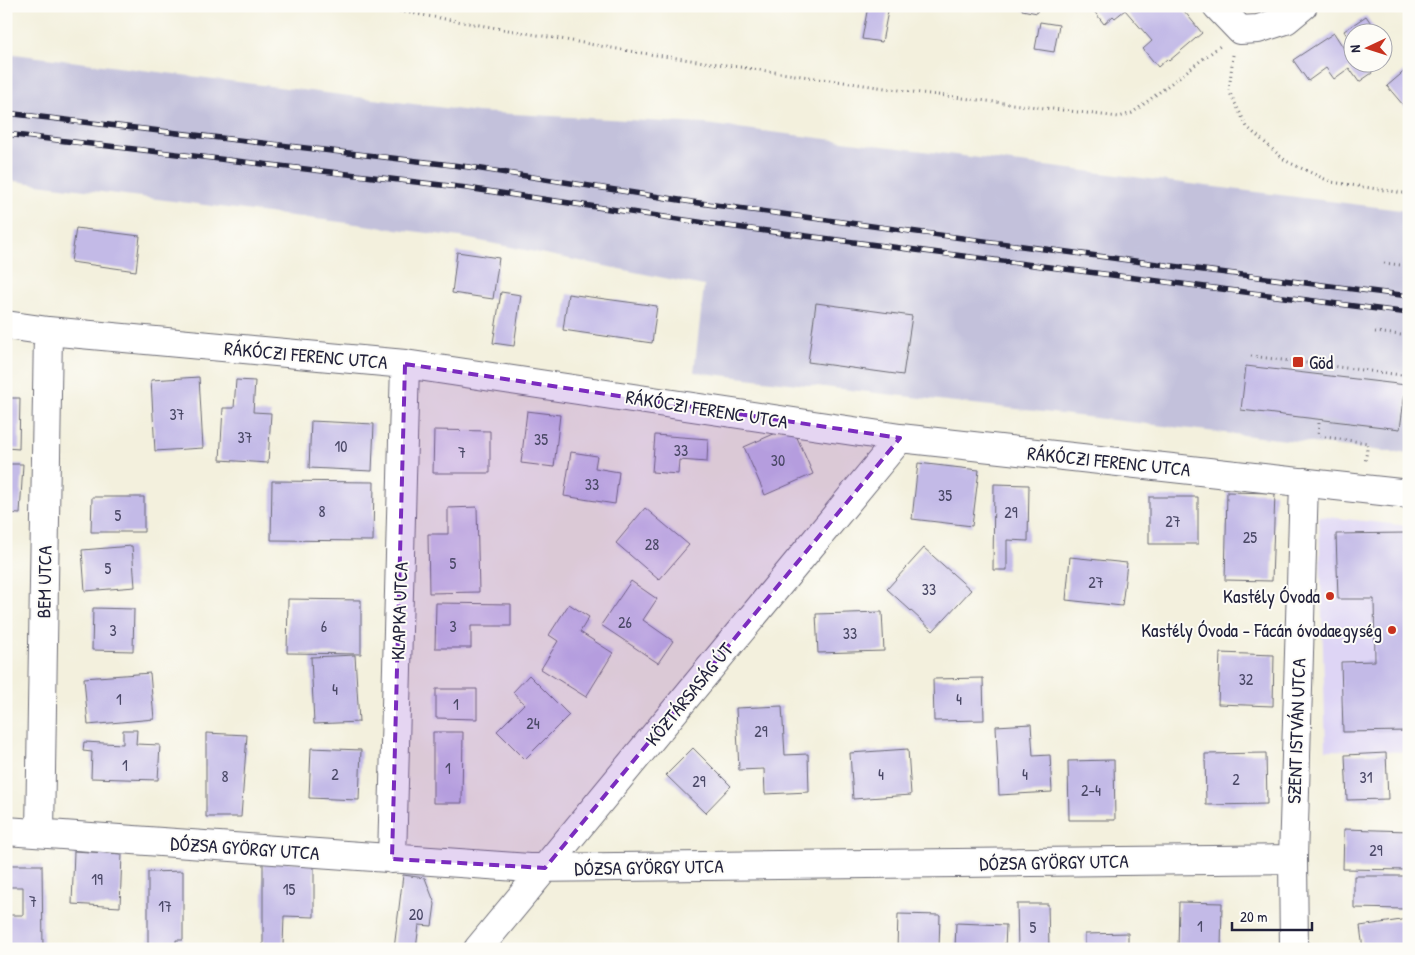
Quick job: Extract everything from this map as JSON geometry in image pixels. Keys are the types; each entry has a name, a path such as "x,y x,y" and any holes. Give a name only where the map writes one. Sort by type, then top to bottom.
{"street":[{"path":"1218,6 1249,30 1286,20 1303,6"},
{"name":"RÁKÓCZI FERENC UTCA","path":"6,325 48,331 405,364 900,438 1409,494"},
{"name":"BEM UTCA","path":"40,833 48,331"},
{"name":"KLAPKA UTCA","path":"392,859 405,364"},
{"name":"KÖZTÁRSASÁG ÚT","path":"478,949 900,438"},
{"name":"SZENT ISTVÁN UTCA","path":"1294,949 1293,859 1304,482"},
{"name":"DÓZSA GYÖRGY UTCA","path":"6,831 545,868 1293,859"}],"path":[{"path":"370,6 635,52 913,92 1119,117 1132,113 1249,30"},
{"path":"1249,30 1232,57 1229,91 1247,127 1286,161 1331,182 1409,193"},
{"path":"1384,263 1409,266"},
{"path":"1375,332 1409,336"},
{"path":"1251,356 1409,376"},
{"path":"1319,423 1318,436 1368,443 1362,489"}],"highlighted area":[{"path":"405,364 900,438 545,868 392,859"}],"shaded area":[{"path":"6,53 477,112 705,124 1409,211 1409,454 694,372 704,286 460,237 6,180"},
{"path":"1319,516 1409,526 1409,752 1326,750"}],"building":[{"path":"868,6 889,6 882,42 862,39"},
{"path":"1023,6 1038,6 1037,13 1022,10"},
{"path":"1090,6 1180,6 1202,33 1169,61 1167,59 1158,67 1143,49 1152,41 1125,10 1115,18 1113,16 1104,24"},
{"path":"1366,16 1370,22 1357,22"},
{"path":"1040,22 1059,25 1054,52 1035,49"},
{"path":"1334,33 1342,45 1342,72 1344,72 1334,79 1326,68 1308,81 1293,60"},
{"path":"1407,69 1409,70 1409,112 1387,86"},
{"path":"1352,72 1371,72 1372,73 1359,82"},
{"path":"76,228 140,236 136,271 71,262"},
{"path":"457,252 499,258 493,299 452,293"},
{"path":"501,292 521,295 514,346 493,343"},
{"path":"568,294 657,306 652,343 563,330"},
{"path":"816,303 912,316 903,375 808,362"},
{"path":"1246,366 1406,385 1400,429 1241,410"},
{"path":"199,377 203,448 155,451 151,380"},
{"path":"236,380 255,381 253,412 271,413 268,463 220,460 223,408 234,408"},
{"path":"6,398 20,398 19,449 6,448"},
{"path":"527,411 560,415 554,467 521,463"},
{"path":"311,421 374,424 372,471 309,468"},
{"path":"792,426 813,474 765,495 744,447"},
{"path":"434,430 490,431 490,473 433,473"},
{"path":"655,435 708,439 707,462 679,460 678,474 652,472"},
{"path":"571,452 597,456 595,468 619,472 615,504 564,496"},
{"path":"918,463 979,470 972,526 912,519"},
{"path":"6,464 23,464 20,514 6,513"},
{"path":"272,481 374,482 373,541 271,540"},
{"path":"994,484 1029,485 1028,541 1007,540 1007,570 993,570"},
{"path":"1227,492 1275,493 1272,581 1225,580"},
{"path":"92,497 144,497 144,532 91,532"},
{"path":"1149,497 1198,497 1198,544 1149,544"},
{"path":"477,507 479,592 429,593 428,534 448,534 448,508"},
{"path":"645,508 689,545 659,580 616,543"},
{"name":"Kastély Óvoda - Fácán óvodaegység","path":"1405,533 1406,574 1409,574 1409,731 1343,732 1341,662 1375,661 1374,599 1338,599 1336,534"},
{"path":"132,546 135,587 85,591 82,550"},
{"path":"924,548 971,590 933,631 887,589"},
{"path":"1070,557 1127,563 1122,606 1066,600"},
{"path":"631,581 657,599 643,620 673,641 658,663 601,625"},
{"path":"288,599 361,600 361,654 287,653"},
{"path":"436,603 511,604 511,626 471,626 471,648 435,648"},
{"path":"569,604 589,617 580,632 613,653 586,697 541,669 558,641 549,635"},
{"path":"93,608 134,609 133,651 92,650"},
{"path":"882,612 884,651 818,653 816,614"},
{"path":"1220,653 1274,655 1273,706 1218,704"},
{"path":"355,655 359,722 314,724 311,657"},
{"path":"150,673 154,719 88,725 84,678"},
{"path":"529,675 569,715 525,759 497,731 524,704 513,692"},
{"path":"983,678 984,720 934,721 933,679"},
{"path":"436,689 477,689 477,719 436,718"},
{"path":"782,706 785,755 808,754 809,792 765,794 764,769 739,770 736,708"},
{"path":"1031,724 1033,756 1050,755 1052,792 999,795 996,726"},
{"path":"123,730 137,730 136,744 160,745 158,780 91,778 92,752 83,751 84,742 123,744"},
{"path":"433,732 463,732 462,803 433,803"},
{"path":"206,733 247,735 241,817 206,817"},
{"path":"311,748 361,750 359,800 309,798"},
{"path":"693,748 731,786 705,813 666,775"},
{"path":"908,749 911,795 853,799 850,753"},
{"path":"1266,753 1267,804 1206,805 1205,754"},
{"path":"1386,753 1388,799 1347,800 1345,755"},
{"path":"1114,760 1115,820 1069,820 1068,761"},
{"path":"1344,829 1409,831 1409,870 1343,869"},
{"path":"74,851 122,854 120,907 72,904"},
{"path":"263,862 314,862 314,917 284,916 283,946 263,946"},
{"path":"6,865 42,865 43,949 6,949 6,915 23,915 23,887 6,887"},
{"path":"183,871 183,940 176,940 176,949 148,949 148,872"},
{"path":"403,875 425,878 435,904 432,926 419,925 416,949 394,949"},
{"path":"1354,876 1405,876 1405,909 1354,908"},
{"path":"1179,902 1222,903 1221,949 1178,949"},
{"path":"1017,904 1048,904 1049,949 1018,949"},
{"path":"898,914 940,915 939,949 897,949"},
{"path":"1408,919 1409,949 1363,949 1360,926"},
{"path":"956,923 1006,925 1005,949 955,949"},
{"path":"1128,933 1128,949 1085,949 1085,934"}],"railway":[{"path":"6,113 469,167 692,202 1409,296"},
{"path":"6,134 467,188 712,224 1409,313"}],"place":[{"name":"Göd","path":"1298,362"},
{"name":"Kastély Óvoda","path":"1330,596"},
{"name":"Kastély Óvoda - Fácán óvodaegység","path":"1392,630"}]}
